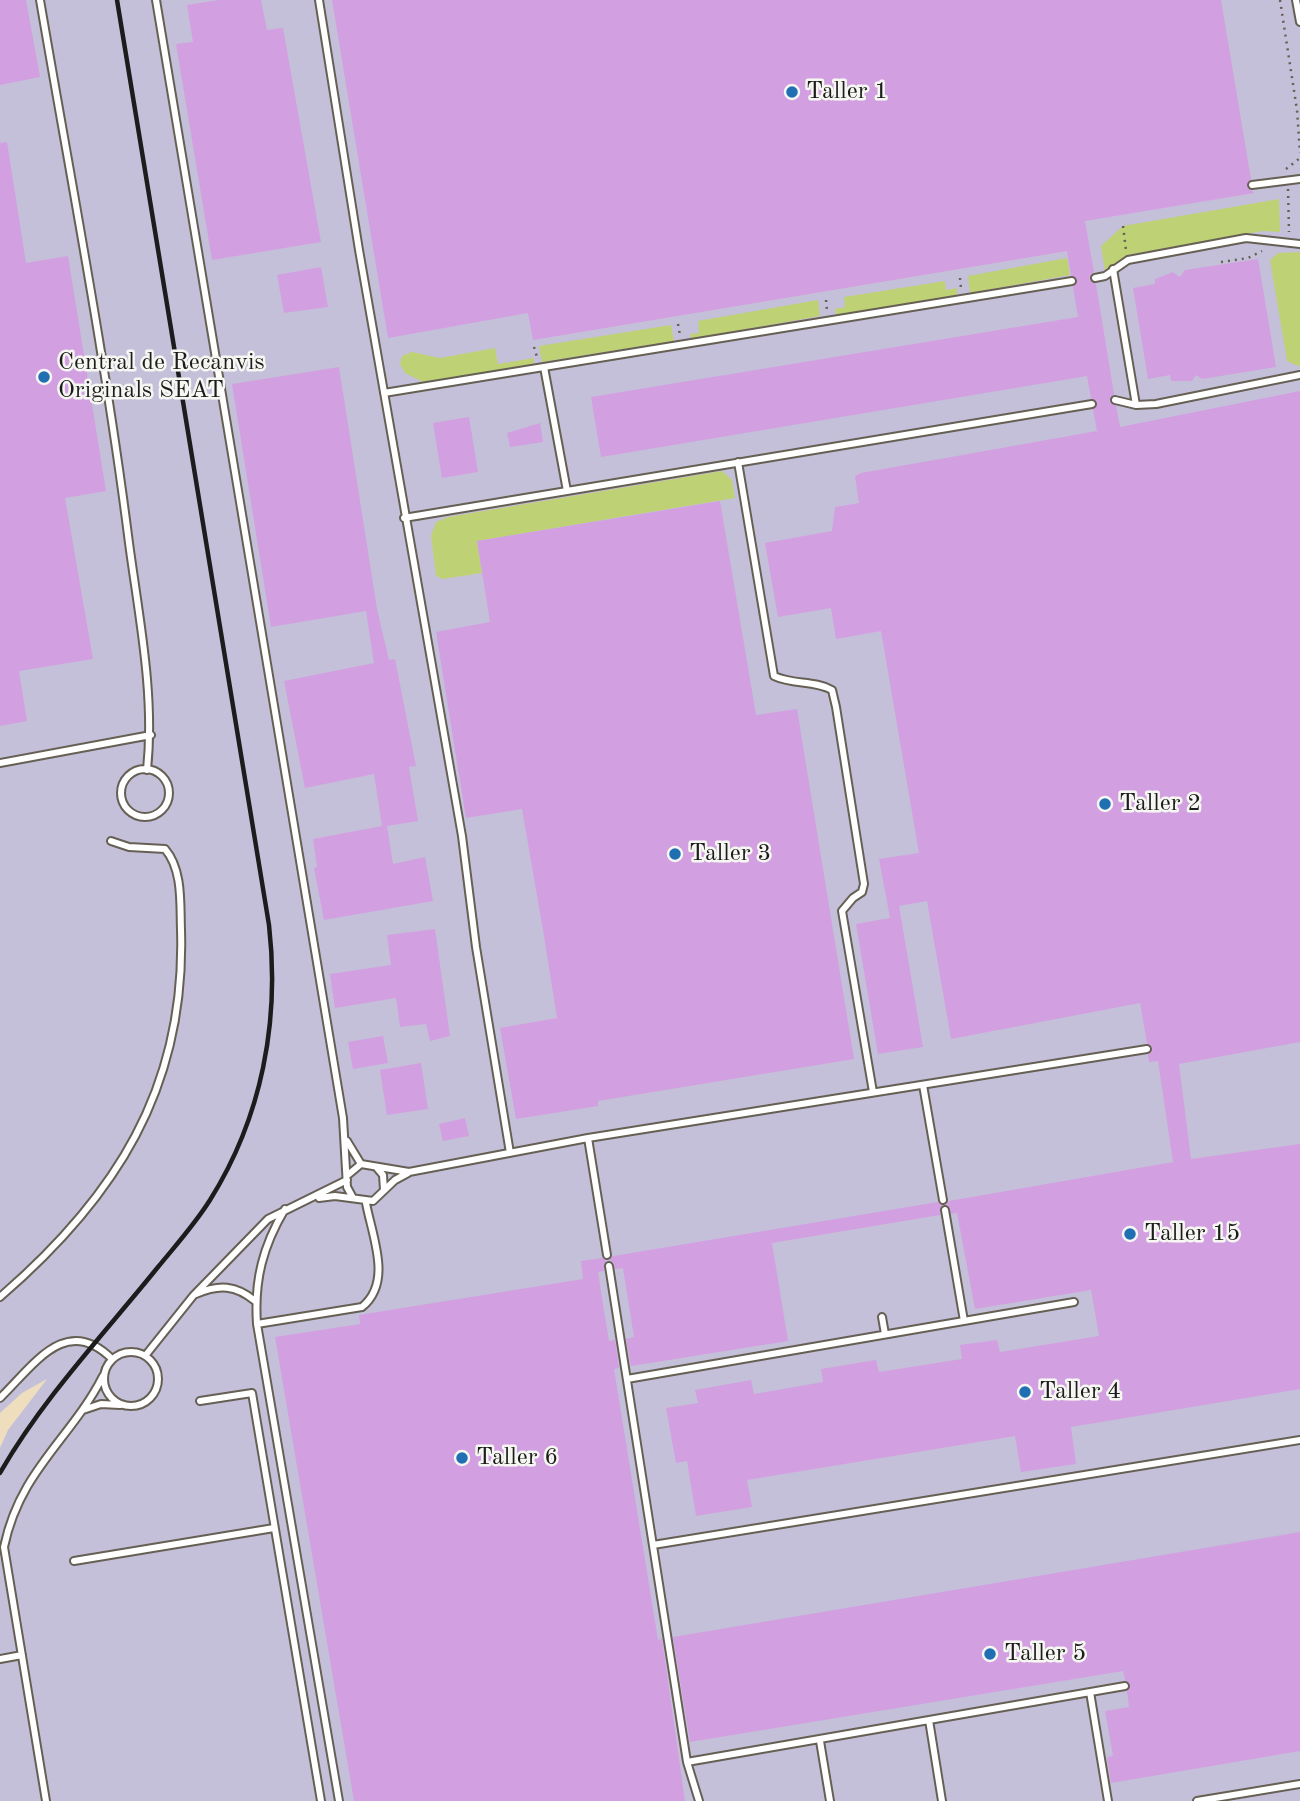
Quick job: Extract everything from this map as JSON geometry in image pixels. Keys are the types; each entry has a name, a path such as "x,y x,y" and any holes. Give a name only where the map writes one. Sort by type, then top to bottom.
{"lane":[{"path":"40,0 116,438 151,735 147,769"},
{"path":"156,0 346,1140 348,1177 353,1198"},
{"path":"319,0 404,517 461,836 476,947 510,1153"},
{"path":"1296,0 1300,22"},
{"path":"1252,184 1300,178"},
{"path":"1095,278 1105,276 1128,260 1246,238 1300,244"},
{"path":"1113,269 1136,405"},
{"path":"384,393 541,365 1072,281"},
{"path":"541,365 566,491"},
{"path":"1115,400 1136,405 1167,402 1300,375"},
{"path":"404,517 1092,404"},
{"path":"738,462 774,676 786,681 821,684 832,690 834,699 864,884 862,892 852,898 842,911 873,1093"},
{"path":"0,763 151,735"},
{"path":"147,769 164,779 169,790 163,809 145,817 129,811 121,796 125,780 130,774 147,769"},
{"path":"0,1297 66,1237 120,1165 137,1138 159,1081 174,1019 181,946 179,884 172,857 165,849 129,847 111,841"},
{"path":"346,1140 361,1164 410,1172 588,1138 1147,1049"},
{"path":"923,1085 943,1200"},
{"path":"588,1138 607,1255"},
{"path":"145,1356 193,1296 256,1230 285,1209 313,1198 348,1177 361,1164"},
{"path":"377,1168 383,1175 384,1190"},
{"path":"313,1198 353,1198 366,1202 380,1196 384,1190 410,1172"},
{"path":"257,1324 362,1307 373,1298 381,1273 366,1202"},
{"path":"285,1209 265,1247 256,1301 257,1324 339,1801"},
{"path":"945,1210 964,1321"},
{"path":"609,1266 687,1762 699,1801"},
{"path":"193,1296 226,1287 245,1293 256,1301"},
{"path":"627,1379 1074,1303"},
{"path":"882,1317 885,1334"},
{"path":"0,1398 48,1352 66,1340 79,1339 94,1344 112,1359"},
{"path":"46,1801 4,1547 8,1531 14,1511 41,1462 81,1410 112,1359 128,1352 145,1356 156,1369 157,1387 147,1402 138,1406 101,1404 81,1410"},
{"path":"103,1376 111,1398 120,1405"},
{"path":"200,1401 252,1393 321,1801"},
{"path":"653,1545 1300,1440"},
{"path":"74,1561 274,1528"},
{"path":"0,1659 22,1655"},
{"path":"687,1762 1125,1686"},
{"path":"1090,1692 1108,1801"},
{"path":"929,1720 942,1801"},
{"path":"820,1741 830,1801"},
{"path":"1197,1801 1300,1784"}],"path":[{"path":"1221,262 1248,258 1280,242 1289,234 1286,167 1300,156 1300,146 1280,0"},
{"path":"1123,226 1127,255"},
{"path":"960,278 962,295"},
{"path":"826,300 828,316"},
{"path":"678,324 680,341"},
{"path":"534,347 541,365"}],"shaded area":[{"path":"0,0 1300,0 1300,1801 0,1801 0,1448 8,1430 47,1379 22,1393 0,1413"}],"green space":[{"path":"1279,199 1280,232 1263,231 1127,255 1105,271 1101,246 1123,226"},
{"path":"1300,252 1298,366 1287,361 1270,260 1278,253"},
{"path":"1067,258 1070,275 970,293 968,276"},
{"path":"945,281 946,290 957,288 957,295 836,315 835,309 845,307 844,297"},
{"path":"818,300 820,316 691,339 690,334 699,333 698,321"},
{"path":"671,325 674,341 542,362 539,346"},
{"path":"495,348 498,364 534,358 534,364 423,382 405,373 400,364 402,356 412,352 440,358"},
{"path":"722,471 732,480 735,498 477,541 482,573 443,579 436,576 431,536 436,522 448,517"}],"building":[{"path":"0,0 26,0 40,77 0,85"},
{"path":"218,0 261,0 267,30 283,28 321,242 212,260 176,44 193,42 187,5"},
{"path":"332,0 1221,0 1251,179 1247,186 1254,193 1085,221 1094,272 1089,278 1096,284 1114,394 1109,401 1116,406 1120,427 1300,391 1300,1042 1179,1064 1191,1159 1300,1144 1300,1389 1071,1427 1076,1464 1021,1472 1015,1436 747,1480 752,1507 696,1516 687,1461 676,1463 666,1408 698,1403 695,1390 751,1380 754,1394 823,1382 821,1369 876,1360 879,1372 962,1359 960,1345 997,1340 1000,1352 1099,1336 1091,1290 975,1309 957,1213 951,1214 946,1205 949,1201 1173,1162 1158,1061 1149,1062 1148,1055 1153,1049 1147,1043 1140,1003 951,1039 927,901 899,906 923,1047 878,1054 856,924 890,918 879,859 919,853 881,631 836,639 831,608 778,617 765,543 832,531 835,507 859,503 855,476 861,473 1097,431 1093,410 1097,402 1091,398 1087,376 601,457 591,397 1078,317 1073,287 1077,279 1071,275 1067,251 533,340 528,313 388,338"},
{"name":"Central de Recanvis Originals SEAT","path":"7,142 26,263 68,256 106,491 65,498 93,659 19,671 27,721 0,726 0,143"},
{"path":"1258,259 1276,367 1202,379 1196,375 1192,381 1171,381 1170,375 1148,379 1133,288 1155,284 1155,279 1173,272 1180,277 1185,270"},
{"path":"321,267 328,307 284,313 277,275"},
{"path":"339,367 377,609 389,660 395,659 416,766 409,767 418,821 387,826 393,864 425,857 433,901 324,920 314,868 317,867 313,839 382,826 374,774 305,788 284,681 374,663 366,611 271,627 232,384"},
{"path":"469,417 478,472 442,478 433,423"},
{"path":"540,423 543,442 510,447 507,433"},
{"name":"Taller 3","path":"720,501 756,715 797,709 854,1059 598,1101 598,1106 516,1119 500,1028 557,1018 544,936 522,809 466,818 436,632 490,622 477,541"},
{"path":"435,929 450,1036 430,1041 426,1024 400,1027 396,998 335,1008 330,974 391,965 387,935"},
{"path":"383,1036 388,1063 353,1069 348,1042"},
{"path":"421,1063 428,1109 387,1115 380,1070"},
{"path":"465,1118 469,1136 443,1141 439,1124"},
{"path":"938,1202 942,1205 940,1215 772,1243 788,1341 631,1366 626,1339 634,1337 623,1268 615,1269 614,1263 609,1260 613,1256"},
{"name":"Taller 6","path":"602,1258 607,1261 604,1271 598,1272 609,1341 615,1340 619,1368 614,1369 658,1640 662,1639 685,1801 354,1801 275,1337 360,1324 359,1315 583,1279 581,1261"},
{"name":"Taller 5","path":"1300,1532 1300,1751 1111,1783 1107,1757 1113,1756 1105,1711 1129,1707 1127,1691 1130,1684 1125,1680 1123,1671 690,1742 673,1637"}],"railway":[{"path":"0,1473 35,1419 210,1200 243,1136 254,1102 263,1067 272,997 269,925 117,0"}],"place":[{"name":"Taller 1","path":"792,92"},
{"name":"Central de Recanvis Originals SEAT","path":"44,377"},
{"name":"Taller 2","path":"1105,804"},
{"name":"Taller 3","path":"675,854"},
{"name":"Taller 15","path":"1130,1234"},
{"name":"Taller 4","path":"1025,1392"},
{"name":"Taller 6","path":"462,1458"},
{"name":"Taller 5","path":"990,1654"}]}
